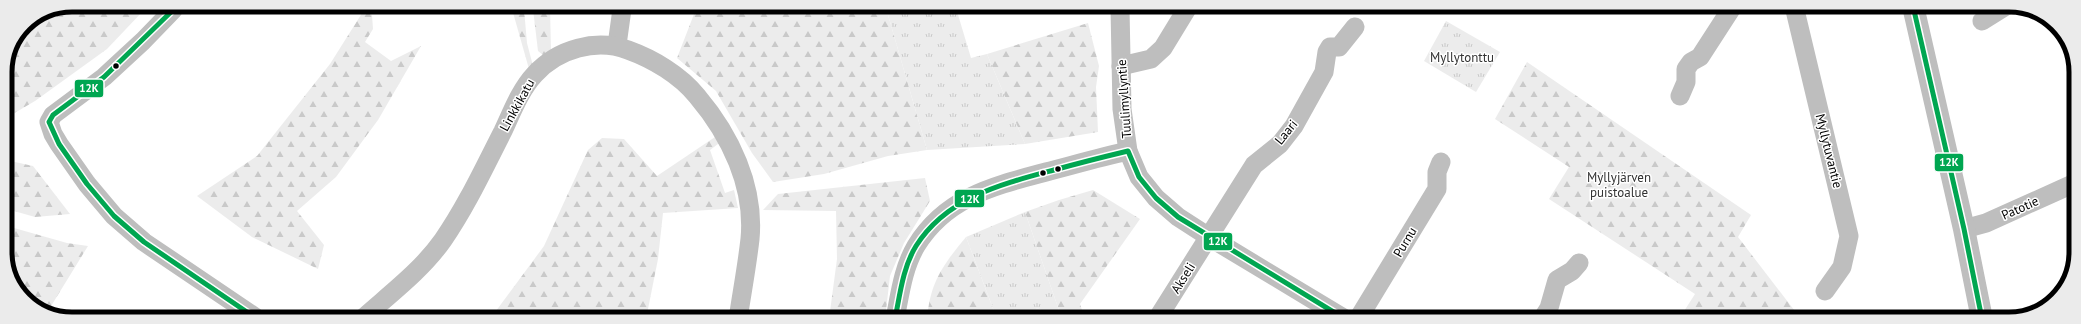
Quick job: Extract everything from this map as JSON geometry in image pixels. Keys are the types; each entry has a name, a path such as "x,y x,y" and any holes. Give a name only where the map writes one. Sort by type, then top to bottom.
{"main road":[{"path":"1914,12 1964,229 1981,312"}],"street":[{"path":"171,12 104,78 53,115 49,122 52,134 87,184 114,216 144,242 249,312"},
{"path":"617,45 622,12"},
{"name":"Tuulimyllyntie","path":"1120,12 1122,109 1128,151 1140,177 1156,198 1178,216 1208,237 1333,312"},
{"path":"1121,66 1151,58 1163,48 1185,12"},
{"path":"1680,96 1686,82 1686,69 1691,62 1700,57 1729,12"},
{"name":"Myllytuvantie","path":"1795,12 1849,236 1842,267 1825,291"},
{"path":"1982,21 1996,12"},
{"name":"Laari","path":"1208,237 1254,164 1280,144 1294,126 1324,72 1326,52 1330,47 1339,47 1355,27"},
{"name":"Linkkikatu","path":"369,312 413,274 442,241 466,203 521,94 534,75 543,66 564,53 598,44 617,45 647,58 691,88 709,110 733,151 746,189 749,205 750,238 739,312"},
{"path":"896,312 902,279 916,246 940,216 969,196 993,186 1128,151"},
{"name":"Purnu","path":"1362,312 1437,189 1437,172 1441,162"},
{"name":"Patotie","path":"1964,229 1986,223 2069,186"},
{"name":"Akseli","path":"1161,312 1208,237"},
{"path":"1546,312 1557,280 1572,271 1579,262"}],"green space":[{"path":"142,12 107,49 35,101 12,114 13,60 22,39 39,22 60,13"},
{"path":"363,12 367,12 372,15 373,29 365,42 391,61 421,46 378,120 336,177 297,211 324,245 318,269 252,237 197,196 257,156 330,64"},
{"path":"513,12 524,12 527,43 533,66 529,69"},
{"path":"533,12 550,12 551,51 543,55 538,51"},
{"path":"695,12 887,12 927,150 888,156 824,174 773,182 752,153 716,91 677,58"},
{"path":"887,12 957,12 971,58 987,54 1025,144 927,150"},
{"name":"Myllytonttu","path":"1446,21 1500,52 1476,92 1424,61"},
{"path":"1088,23 1099,66 1096,87 1098,132 1025,144 987,54"},
{"name":"Myllyjärven puistoalue","path":"1527,62 1751,215 1738,237 1796,312 1683,312 1695,294 1549,199 1569,167 1495,119"},
{"path":"718,135 722,141 710,150 725,193 734,190 738,208 663,213 658,259 647,312 495,312 544,246 588,150 602,138 624,139 657,176"},
{"path":"12,161 33,166 70,214 35,217 12,210"},
{"path":"925,178 930,201 904,243 890,276 886,312 830,312 837,259 836,211 763,210 778,194"},
{"path":"1093,190 1140,219 1080,304 1083,312 1060,312 1025,212"},
{"path":"1025,212 1060,312 1045,312 1037,308 1035,312 994,312 966,237"},
{"path":"12,227 67,243 88,246 50,308 32,297 24,289 20,282 13,264"},
{"path":"966,237 994,312 928,312 931,295 935,284 944,265"},
{"path":"1037,308 1045,312 1035,312"}],"transit line":[{"name":"12K","path":"171,12 104,77 53,115 49,122 59,144 87,184 114,216 144,242 247,312"},
{"name":"12K","path":"1914,12 1964,229 1981,312"},
{"name":"12K","path":"896,312 902,281 912,254 929,229 943,215 977,195 996,187 1034,175 1128,151 1139,177 1156,198 1178,217 1334,312"}]}
